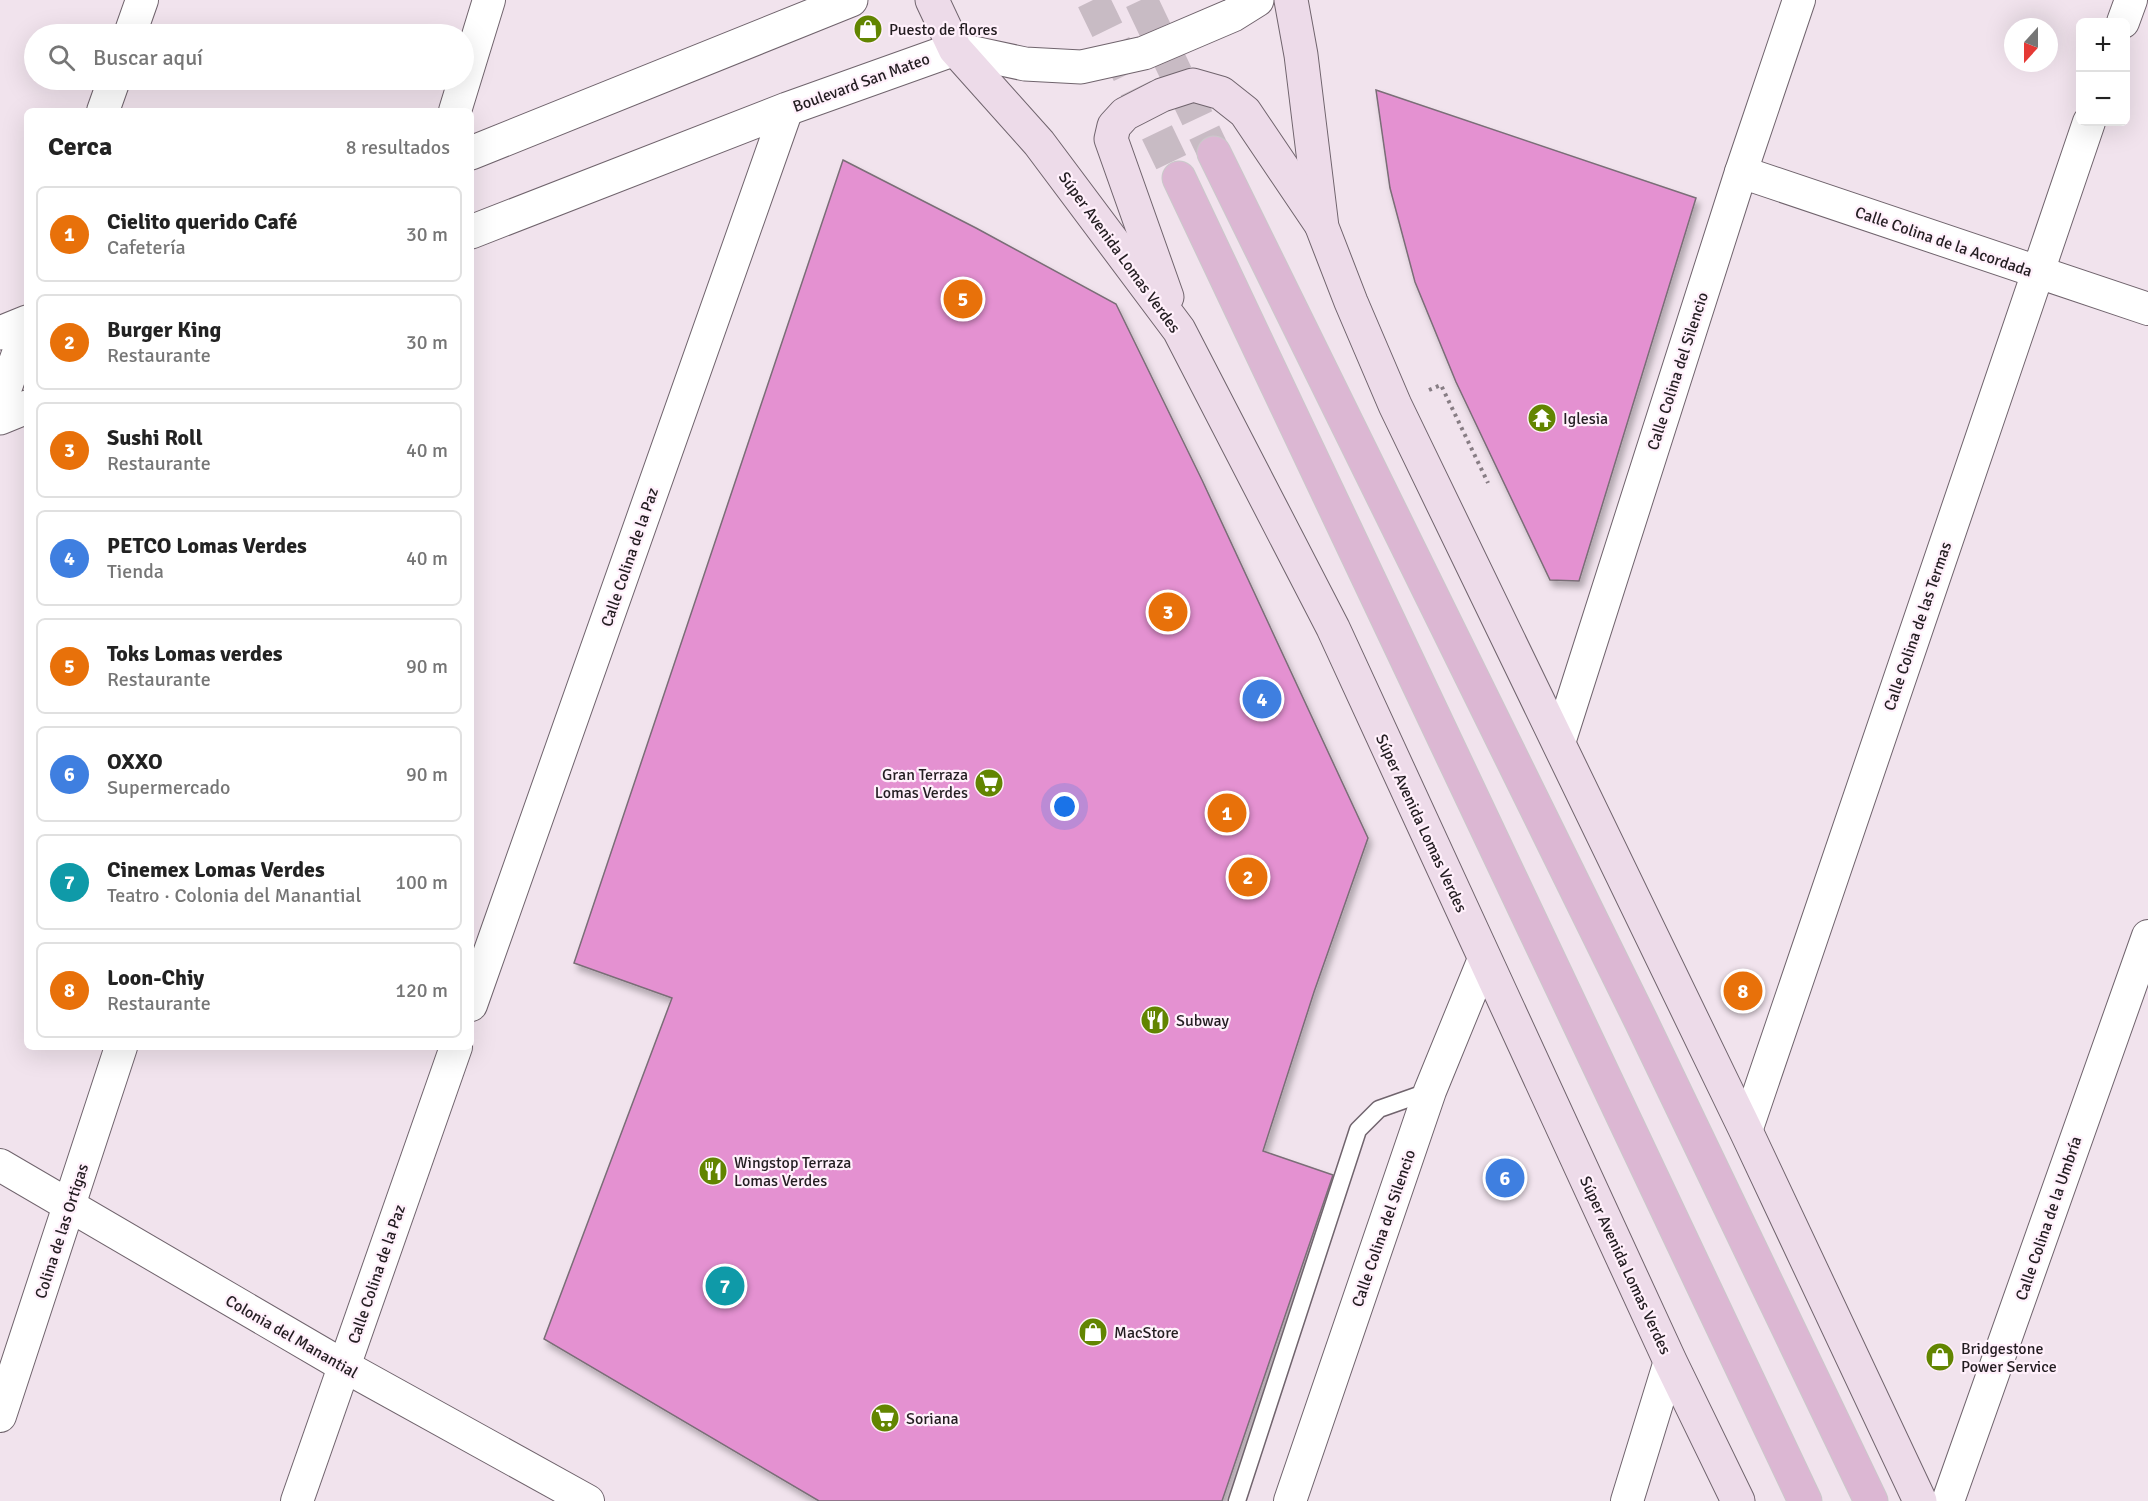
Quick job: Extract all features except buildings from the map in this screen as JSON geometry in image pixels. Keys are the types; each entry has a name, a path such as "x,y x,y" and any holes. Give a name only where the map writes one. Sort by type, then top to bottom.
{"main road":[{"name":"Súper Avenida Lomas Verdes","path":"932,0 955,49 1039,142 1179,330 1333,628 1670,1360 1738,1501"},
{"path":"1291,0 1301,55 1322,227"},
{"path":"1179,330 1112,139 1114,126 1125,114 1162,94 1193,85 1221,93 1245,112 1322,227 1395,405 1746,1131 1920,1501"},
{"path":"1214,153 1636,1010 1871,1501"},
{"path":"1179,178 1805,1501"}],"street":[{"path":"134,24 142,0"},
{"path":"474,49 489,0"},
{"path":"955,49 1025,64 1081,67 1144,53 1233,15 1257,0"},
{"name":"Calle Colina del Silencio","path":"1559,744 1741,172 1799,0"},
{"path":"2124,18 2131,0"},
{"path":"474,152 836,3"},
{"name":"Boulevard San Mateo","path":"474,231 787,109 955,49"},
{"path":"104,108 110,90"},
{"path":"456,108 461,90"},
{"name":"Calle Colina de la Paz","path":"474,996 787,109"},
{"name":"Calle Colina de las Termas","path":"1746,1131 2088,126"},
{"name":"Calle Colina de la Acordada","path":"1741,172 2148,309"},
{"path":"0,333 24,323"},
{"path":"0,404 24,336"},
{"path":"0,418 24,408"},
{"name":"Calle Colina de la Umbría","path":"1948,1501 2148,936"},
{"name":"Calle Colina del Silencio","path":"1290,1501 1430,1091 1484,959"},
{"name":"Colina de las Ortigas","path":"0,1416 120,1050"},
{"name":"Calle Colina de la Paz","path":"297,1501 455,1050"},
{"name":"Colonia del Manantial","path":"0,1165 344,1366 588,1501"},
{"path":"1627,1501 1670,1360"}],"lane":[{"path":"1238,1501 1358,1130 1379,1109 1430,1091"}],"path":[{"path":"1441,385 1488,483"}],"tunnel":[{"path":"1093,0 1179,178"},
{"path":"1141,0 1214,153"}],"place":[{"name":"Puesto de flores","path":"868,29"},
{"name":"Toks Lomas verdes","path":"963,299"},
{"name":"Iglesia","path":"1542,418"},
{"name":"Sushi Roll","path":"1168,612"},
{"name":"PETCO Lomas Verdes","path":"1262,699"},
{"name":"Gran Terraza Lomas Verdes","path":"989,783"},
{"name":"Cielito querido Café","path":"1227,813"},
{"name":"Burger King","path":"1248,877"},
{"name":"Loon-Chiy","path":"1743,991"},
{"name":"Subway","path":"1155,1020"},
{"name":"Wingstop Terraza Lomas Verdes","path":"713,1171"},
{"name":"OXXO","path":"1505,1178"},
{"name":"Cinemex Lomas Verdes","path":"725,1286"},
{"name":"MacStore","path":"1093,1332"},
{"name":"Bridgestone Power Service","path":"1940,1357"},
{"name":"Soriana","path":"885,1418"}]}
